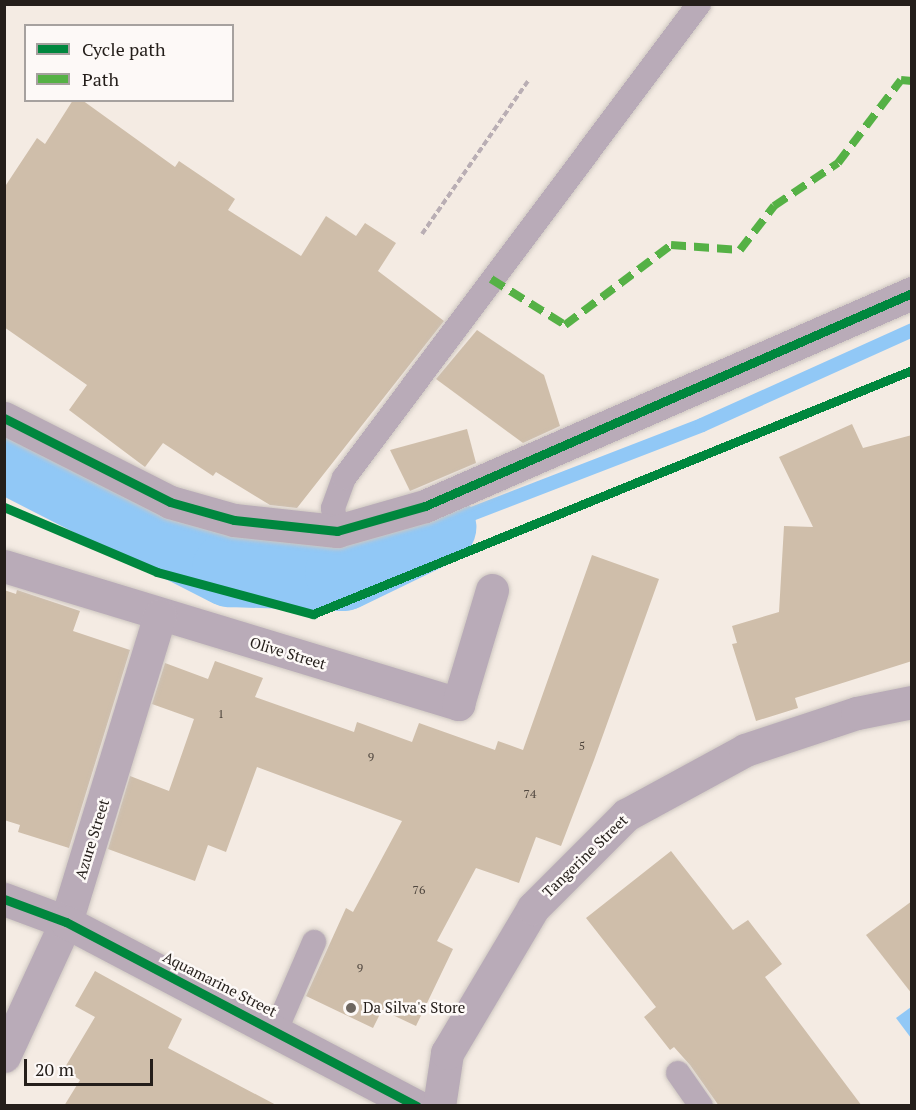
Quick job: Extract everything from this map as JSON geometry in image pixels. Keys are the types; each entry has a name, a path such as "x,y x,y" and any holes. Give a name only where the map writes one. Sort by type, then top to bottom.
{"street":[{"path":"4,418 170,502 234,520 337,531 425,506 912,293"},
{"name":"Olive Street","path":"4,566 459,704 492,590"},
{"name":"Azure Street","path":"4,1056 66,922 160,615"},
{"name":"Tangerine Street","path":"439,1106 447,1053 533,908 626,814 745,750 856,713 912,702"},
{"name":"Aquamarine Street","path":"4,899 66,922 276,1030 417,1106"}],"lane":[{"path":"337,531 333,508 344,478 699,4"},
{"path":"276,1030 314,942"},
{"path":"678,1073 701,1106"}],"path":[{"path":"422,234 528,81"}],"water":[{"path":"911,1007 911,1038 896,1018"}],"building":[{"path":"72,102 85,102 175,167 179,161 235,199 228,210 301,256 326,216 356,236 365,223 396,243 378,271 444,321 297,508 270,505 216,472 213,476 163,443 145,467 69,410 87,385 4,327 4,188 37,138 45,144"},
{"path":"477,330 544,375 560,426 523,443 436,379"},
{"path":"852,424 863,448 912,435 912,661 795,698 798,708 756,721 732,644 737,643 732,626 779,612 784,526 813,527 779,457"},
{"path":"467,429 476,463 410,491 390,450"},
{"path":"592,555 659,579 594,760 561,846 536,837 519,883 476,868 437,941 453,949 416,1026 382,1010 373,1028 306,996 346,908 353,912 402,821 257,767 226,852 208,845 195,881 108,849 130,776 169,791 194,719 152,704 165,663 208,679 215,661 263,678 255,697 354,732 357,722 412,742 419,723 495,750 498,741 523,750"},
{"path":"4,590 16,594 17,590 80,611 73,631 130,650 69,848 18,832 20,825 4,820"},
{"path":"671,851 733,930 748,920 782,964 765,977 862,1106 719,1106 690,1065 674,1047 670,1050 644,1017 656,1007 586,918"},
{"path":"912,901 912,994 866,935"},
{"path":"95,971 182,1019 168,1048 278,1106 64,1106 80,1080 64,1069 95,1017 75,1006"}],"waterway":[{"path":"438,527 702,425 912,330"},
{"path":"4,454 230,569 343,573 438,527"}],"marked path":[{"path":"491,279 565,325 671,245 740,250 774,206 838,163 901,80 912,81"}],"cycle path":[{"path":"4,418 170,502 234,520 337,531 425,506 912,293"},
{"path":"4,507 157,572 313,614 912,370"},
{"path":"4,899 66,922 417,1106"}],"place":[{"name":"Da Silva's Store","path":"351,1008"}]}
